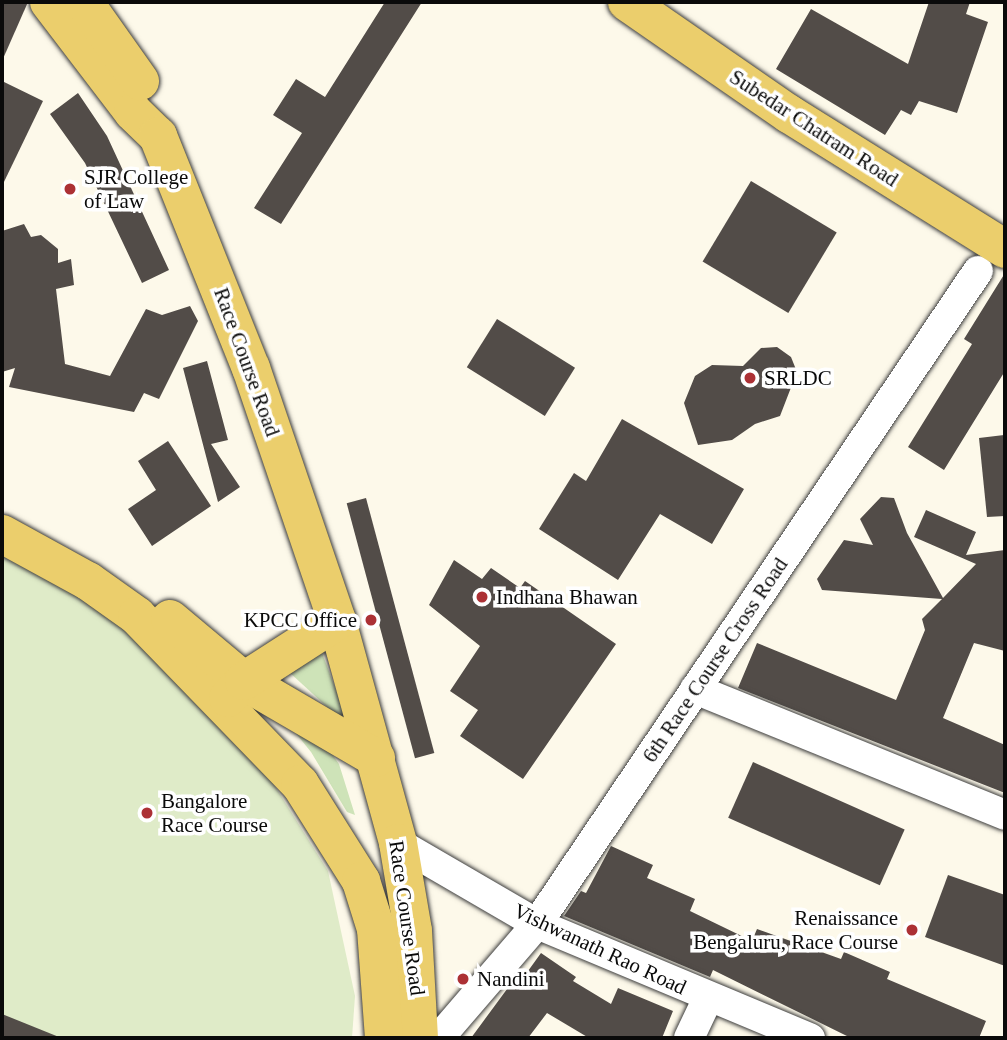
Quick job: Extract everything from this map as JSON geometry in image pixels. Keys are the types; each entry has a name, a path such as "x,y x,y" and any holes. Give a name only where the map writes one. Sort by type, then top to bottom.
{"main road":[{"name":"Race Course Road","path":"48,2 133,112 159,136 234,321 337,621 398,843 413,931 419,1038"},
{"path":"84,2 139,78 159,136"},
{"name":"Subedar Chatram Road","path":"627,2 992,260"},
{"name":"Race Course Road","path":"2,509 127,584 233,692 300,784 361,881 376,929 384,1038"},
{"name":"Race Course Road","path":"2,534 88,580 233,692 376,758"},
{"path":"233,692 337,621"},
{"path":"340,844 398,843"}],"street":[{"name":"6th Race Course Cross Road","path":"439,1038 537,924 695,689 992,260"},
{"path":"695,689 1005,815"},
{"name":"Vishwanath Rao Road","path":"398,843 537,924 708,998 810,1038"},
{"path":"689,1038 708,998"}],"green space":[{"name":"Bangalore Race Course","path":"2,553 61,578 175,660 256,756 328,871 355,996 352,1038 2,1038"},
{"path":"320,648 327,666 350,728 289,672"},
{"path":"273,705 321,739 339,764 355,815 347,812 311,752"}],"building":[{"path":"2,2 28,2 2,61"},
{"path":"385,2 422,2 281,224 254,208 302,133 273,115 296,79 325,97"},
{"path":"929,2 970,2 966,14 988,22 957,113 919,101 911,115 901,110 885,135 776,69 811,9 908,64"},
{"path":"2,81 43,101 2,186"},
{"path":"78,93 107,136 169,270 142,283 85,163 50,114"},
{"path":"751,181 837,233 788,313 703,262"},
{"path":"24,224 31,237 41,235 58,249 58,263 71,259 74,285 56,289 65,364 110,376 146,309 162,315 190,306 198,321 159,399 144,393 134,412 9,387 15,368 2,372 2,231"},
{"path":"1005,273 1005,371 944,470 908,447 972,344 964,339"},
{"path":"497,319 575,368 545,416 467,367"},
{"path":"777,347 791,357 797,372 780,416 755,424 732,440 698,445 684,403 695,376 712,365 743,366 761,348"},
{"path":"207,361 228,440 211,444 240,487 218,502 183,368"},
{"path":"622,419 744,489 712,544 660,514 618,580 539,529 574,473 586,481"},
{"path":"1004,435 1005,516 987,517 979,438"},
{"path":"168,441 211,506 152,546 128,509 156,490 138,461"},
{"path":"881,497 894,498 907,533 943,598 976,564 914,537 926,510 976,532 966,555 1005,550 1005,651 974,643 943,718 1005,745 1005,793 738,688 757,643 896,700 925,630 922,619 942,599 822,590 817,579 844,540 873,545 860,519"},
{"path":"366,498 434,753 415,758 347,503"},
{"path":"454,560 482,579 491,568 520,588 525,581 616,644 523,779 460,736 478,710 450,691 480,646 429,605"},
{"path":"753,762 905,830 880,885 728,818"},
{"path":"611,846 653,865 647,878 695,899 690,911 752,941 757,929 841,959 844,952 890,972 887,979 986,1021 979,1038 851,1038 713,970 710,977 564,916 581,891 586,893"},
{"path":"948,875 1005,895 1005,966 925,937"},
{"path":"541,953 576,977 573,981 611,1004 618,988 673,1011 662,1038 589,1038 547,1013 528,1038 471,1038 510,985 515,989"},
{"path":"2,1014 59,1037 59,1038 2,1038"}],"place":[{"name":"SJR College of Law","path":"70,189"},
{"name":"SRLDC","path":"750,378"},
{"name":"Indhana Bhawan","path":"482,597"},
{"name":"KPCC Office","path":"371,620"},
{"name":"Bangalore Race Course","path":"147,813"},
{"name":"Renaissance Bengaluru, Race Course","path":"912,930"},
{"name":"Nandini","path":"463,979"}]}
